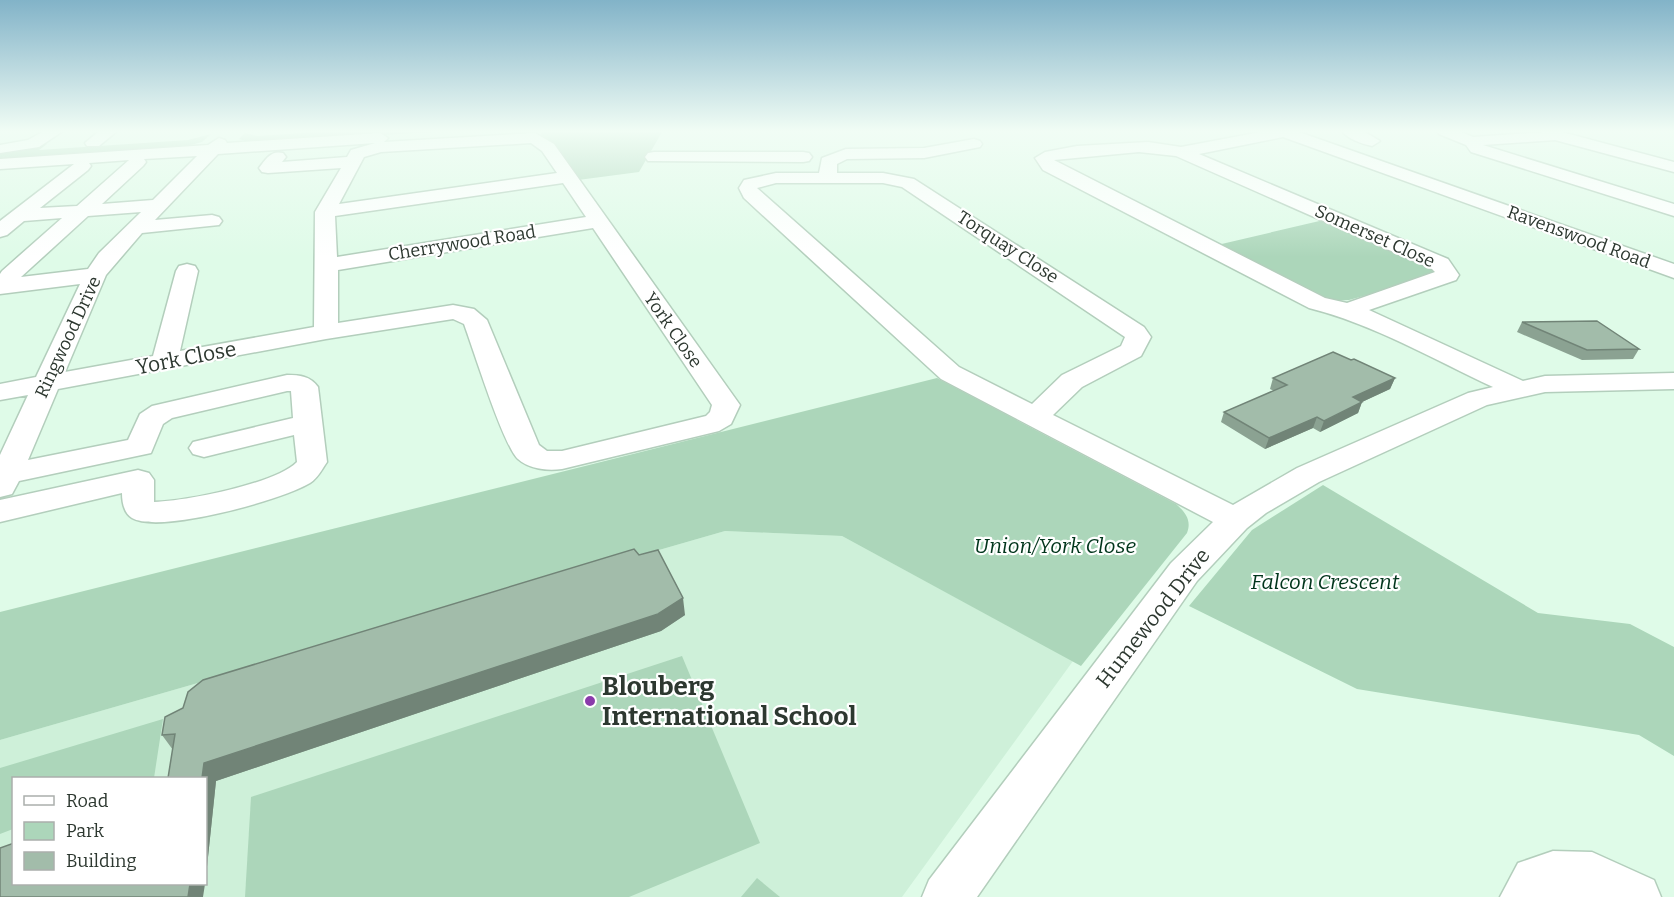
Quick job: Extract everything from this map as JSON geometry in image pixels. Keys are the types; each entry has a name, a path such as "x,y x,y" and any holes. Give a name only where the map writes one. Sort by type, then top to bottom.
{"street":[{"path":"0,231 73,173"},
{"path":"5,282 125,173"},
{"name":"Ringwood Drive","path":"4,482 95,275 107,258 190,173"},
{"path":"326,332 325,212 345,173"},
{"name":"York Close","path":"0,392 326,332 444,313 459,313 471,317 525,449 533,458 562,460 717,422 726,411 726,405 564,173"},
{"path":"741,173 745,179 752,182 748,188 751,194 950,373 1235,520"},
{"path":"828,173 828,178"},
{"name":"Somerset Close","path":"1062,173 1317,303 1350,311 1422,342 1518,390"},
{"name":"Somerset Close","path":"1229,173 1440,264 1448,275 1363,304 1350,311"},
{"name":"Ravenswood Road","path":"1399,173 1674,271"},
{"path":"1554,173 1674,210"},
{"path":"325,212 567,177"},
{"name":"Torquay Close","path":"752,182 776,178 883,178 915,186 1135,332 1138,338 1132,351 1072,381 1035,416"},
{"path":"202,243 213,221 228,204"},
{"path":"19,216 158,205"},
{"path":"136,228 213,221"},
{"name":"Cherrywood Road","path":"327,265 597,221"},
{"path":"164,363 187,271"},
{"path":"5,282 95,275"},
{"name":"Humewood Drive","path":"947,897 1184,573 1235,520 1275,494 1333,463 1461,405 1545,384 1674,381"},
{"path":"287,383 297,383 304,387 312,462 301,475 279,485 195,507 154,513 141,509 138,502 140,447 150,420 158,414 287,383"},
{"path":"204,447 309,423"},
{"path":"4,482 140,447"},
{"path":"0,511 138,480"},
{"path":"1525,897 1535,880 1553,874 1592,876 1636,897"}],"shaded area":[{"name":"Blouberg International School","path":"725,531 842,536 1073,661 902,897 0,897 0,740"}],"green space":[{"path":"573,173 632,173 578,180"},
{"path":"1328,219 1438,269 1435,276 1349,300 1328,301 1213,246"},
{"name":"Union/York Close","path":"937,378 1176,504 1187,517 1189,524 1187,533 1081,666 842,536 725,531 0,740 0,612"},
{"name":"Falcon Crescent","path":"1323,485 1538,613 1630,624 1674,647 1674,756 1639,735 1357,689 1189,606 1252,530"},
{"path":"682,656 760,843 629,897 245,897 251,797"},
{"path":"163,719 154,777 12,777 12,829 0,834 0,768"},
{"path":"757,878 780,897 741,897"}],"building":[{"path":"1597,321 1639,349 1587,350 1522,322"},
{"path":"1333,352 1395,378 1353,397 1362,402 1324,421 1317,417 1269,438 1224,412 1287,385 1273,378"},
{"path":"634,549 639,555 658,550 683,598 658,614 204,763 202,777 168,777 175,734 162,735 165,717 183,708 188,692 203,680"},
{"path":"12,844 12,885 190,885 188,897 0,897 0,848"}],"place":[{"name":"Blouberg International School","path":"590,701"}]}
